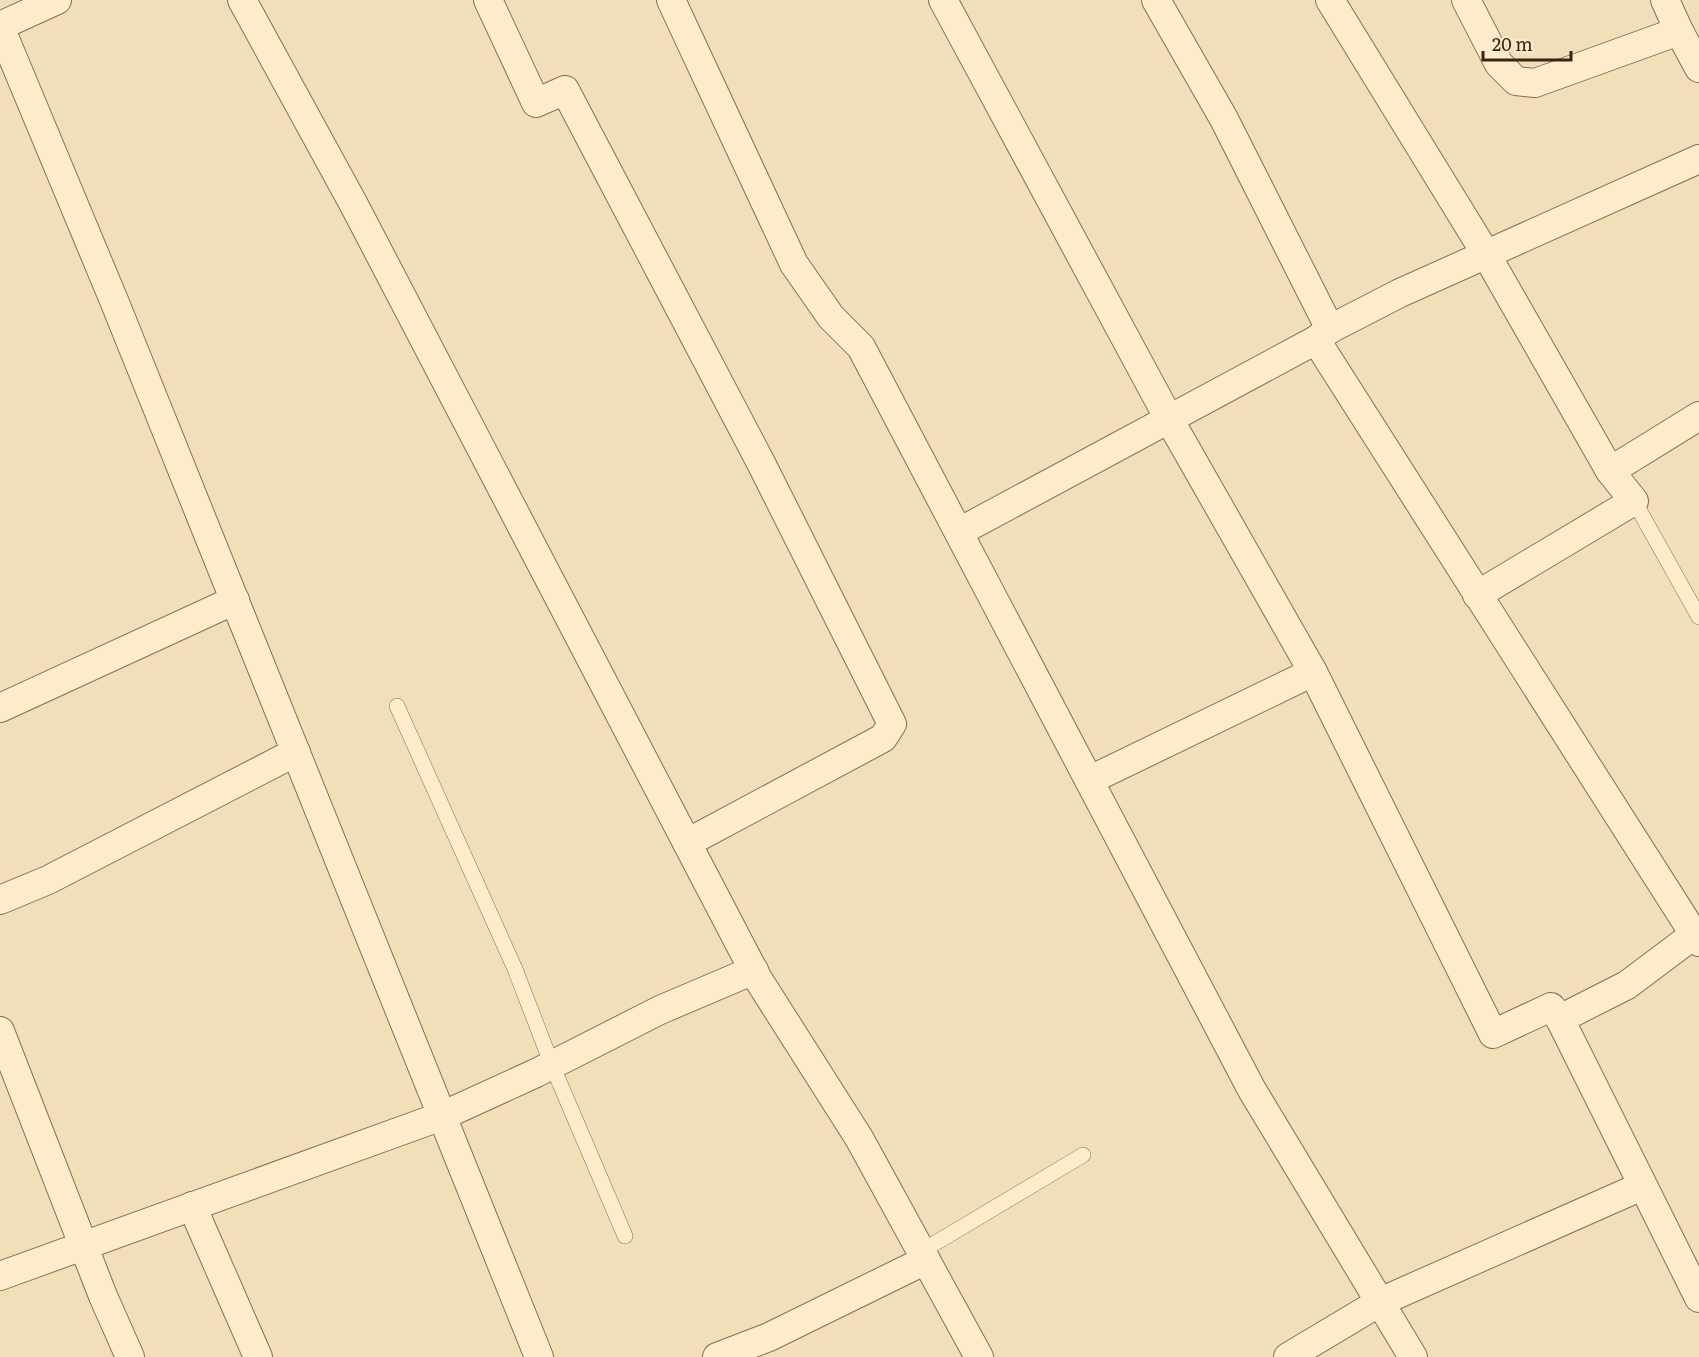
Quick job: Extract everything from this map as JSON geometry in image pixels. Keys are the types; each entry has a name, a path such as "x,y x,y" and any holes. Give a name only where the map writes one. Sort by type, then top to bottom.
{"street":[{"path":"57,0 3,19 539,1357"},
{"path":"242,0 353,203 754,970 859,1138 979,1357"},
{"path":"488,0 536,103 564,90 760,463 892,724 883,738 687,843"},
{"path":"671,0 794,264 831,317 861,347 1252,1089 1413,1357"},
{"path":"943,0 1169,419 1313,672 1493,1034 1551,1006 1560,1019 1699,1298"},
{"path":"1156,0 1224,119 1323,335 1477,595 1698,936 1627,985 1560,1019"},
{"path":"1329,0 1486,254 1610,471 1634,501 1477,595"},
{"path":"1466,0 1500,64 1516,81 1535,83 1679,31"},
{"path":"1665,0 1699,68"},
{"path":"959,532 1400,293 1699,159"},
{"path":"1610,471 1699,416"},
{"path":"0,708 235,600"},
{"path":"1090,780 1313,672"},
{"path":"0,900 48,880 296,752"},
{"path":"0,1276 442,1116 552,1065 660,1010 754,970"},
{"path":"0,1031 83,1246 130,1357"},
{"path":"1288,1357 1380,1302 1642,1186"},
{"path":"192,1206 258,1357"},
{"path":"717,1357 769,1337 924,1256"}],"lane":[{"path":"1634,501 1699,617"},
{"path":"396,706 515,969 552,1065 625,1236"},
{"path":"924,1256 1083,1155"}]}
